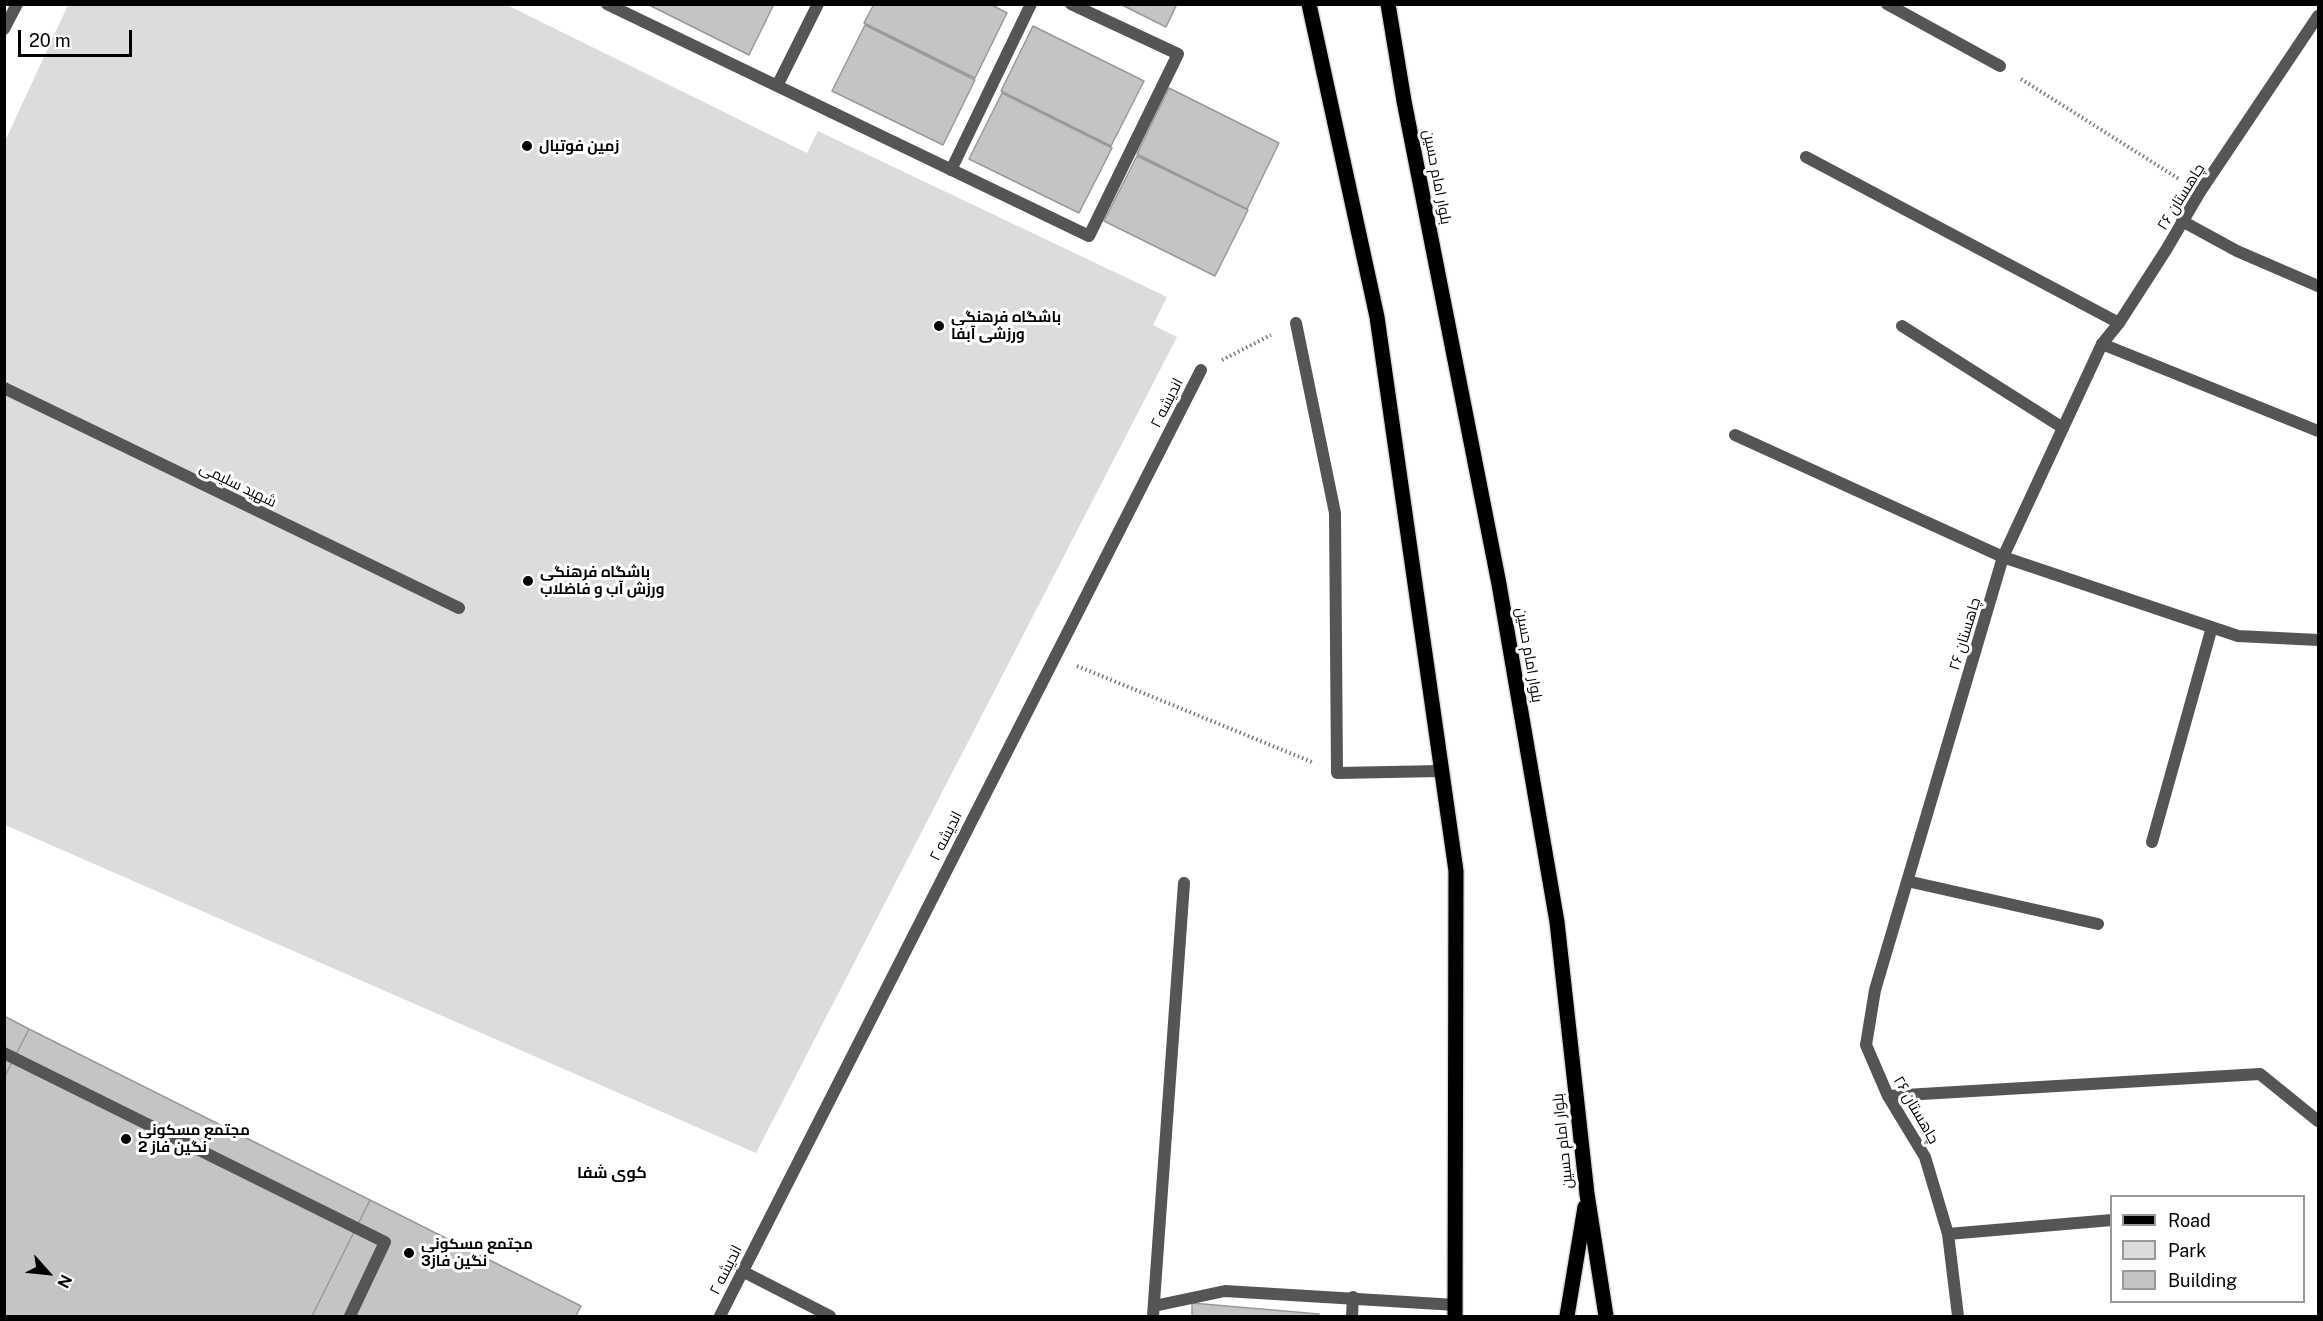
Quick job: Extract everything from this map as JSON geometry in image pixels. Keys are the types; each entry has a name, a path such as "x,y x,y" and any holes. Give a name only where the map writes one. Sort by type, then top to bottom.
{"main road":[{"path":"1309,4 1377,317 1456,871 1456,1311"},
{"name":"بلوار امام حسین","path":"1388,4 1404,101 1499,584 1557,922 1587,1194 1606,1317"},
{"path":"1567,1317 1587,1194"}],"street":[{"path":"4,29 17,4"},
{"path":"607,4 624,8 777,86 1089,236 1178,54 1071,4"},
{"path":"777,86 818,4"},
{"path":"951,170 1031,4"},
{"path":"1887,4 2000,66"},
{"name":"چاهستان ۲۶","path":"1958,1317 1948,1234 1925,1157 1888,1095 1866,1046 1875,990 2003,557 2102,344 2119,323 2200,192 2319,16"},
{"path":"1806,157 2119,323"},
{"path":"2182,221 2237,251 2319,286"},
{"path":"1296,323 1335,513 1337,773 1441,771"},
{"path":"1902,326 2063,428"},
{"path":"2102,344 2319,431"},
{"name":"اندیشه ۲","path":"720,1317 1201,370"},
{"name":"شهید سلیمی","path":"4,388 459,609"},
{"path":"1735,435 2003,557 2238,636 2319,640"},
{"path":"2152,842 2212,627"},
{"path":"1907,881 2097,924"},
{"path":"1153,1311 1184,883"},
{"path":"4,1053 385,1242 350,1317"},
{"path":"1888,1095 2260,1074 2319,1121"},
{"path":"1948,1234 2110,1220"},
{"path":"742,1271 830,1317"},
{"path":"1145,1317 1153,1311 1225,1291 1353,1297 1456,1311"},
{"path":"1352,1317 1353,1297"}],"path":[{"path":"2000,66 2200,192"},
{"path":"1201,370 1296,323"},
{"path":"1054,657 1337,773"}],"green space":[{"name":"باشگاه فرهنگی ورزش آب و فاضلاب","path":"68,5 507,5 807,153 818,131 1167,297 1153,325 1177,337 756,1153 5,825 5,141"}],"building":[{"path":"647,4 774,4 749,55"},
{"path":"874,4 990,4 1007,13 975,78 864,23"},
{"path":"1120,4 1177,4 1166,27"},
{"path":"865,25 975,80 943,145 832,91"},
{"path":"1033,26 1144,81 1111,146 1001,91"},
{"path":"1169,88 1279,143 1247,209 1137,154"},
{"path":"1002,93 1112,148 1079,213 969,159"},
{"path":"1137,156 1248,210 1215,276 1104,221"},
{"path":"4,1016 29,1029 4,1078"},
{"name":"مجتمع مسکونی نگین فاز 2","path":"29,1029 370,1200 312,1316 4,1316 4,1078"},
{"name":"مجتمع مسکونی نگین فاز3","path":"370,1200 581,1306 576,1316 312,1316"},
{"path":"1192,1303 1319,1314 1319,1316 1192,1316"}],"place":[{"name":"زمین فوتبال","path":"527,146"},
{"name":"باشگاه فرهنگی ورزشی آبفا","path":"939,326"},
{"name":"باشگاه فرهنگی ورزش آب و فاضلاب","path":"528,581"},
{"name":"مجتمع مسکونی نگین فاز 2","path":"126,1139"},
{"name":"مجتمع مسکونی نگین فاز3","path":"409,1253"}],"district":[{"name":"کوی شفا","path":"612,1173"}]}
